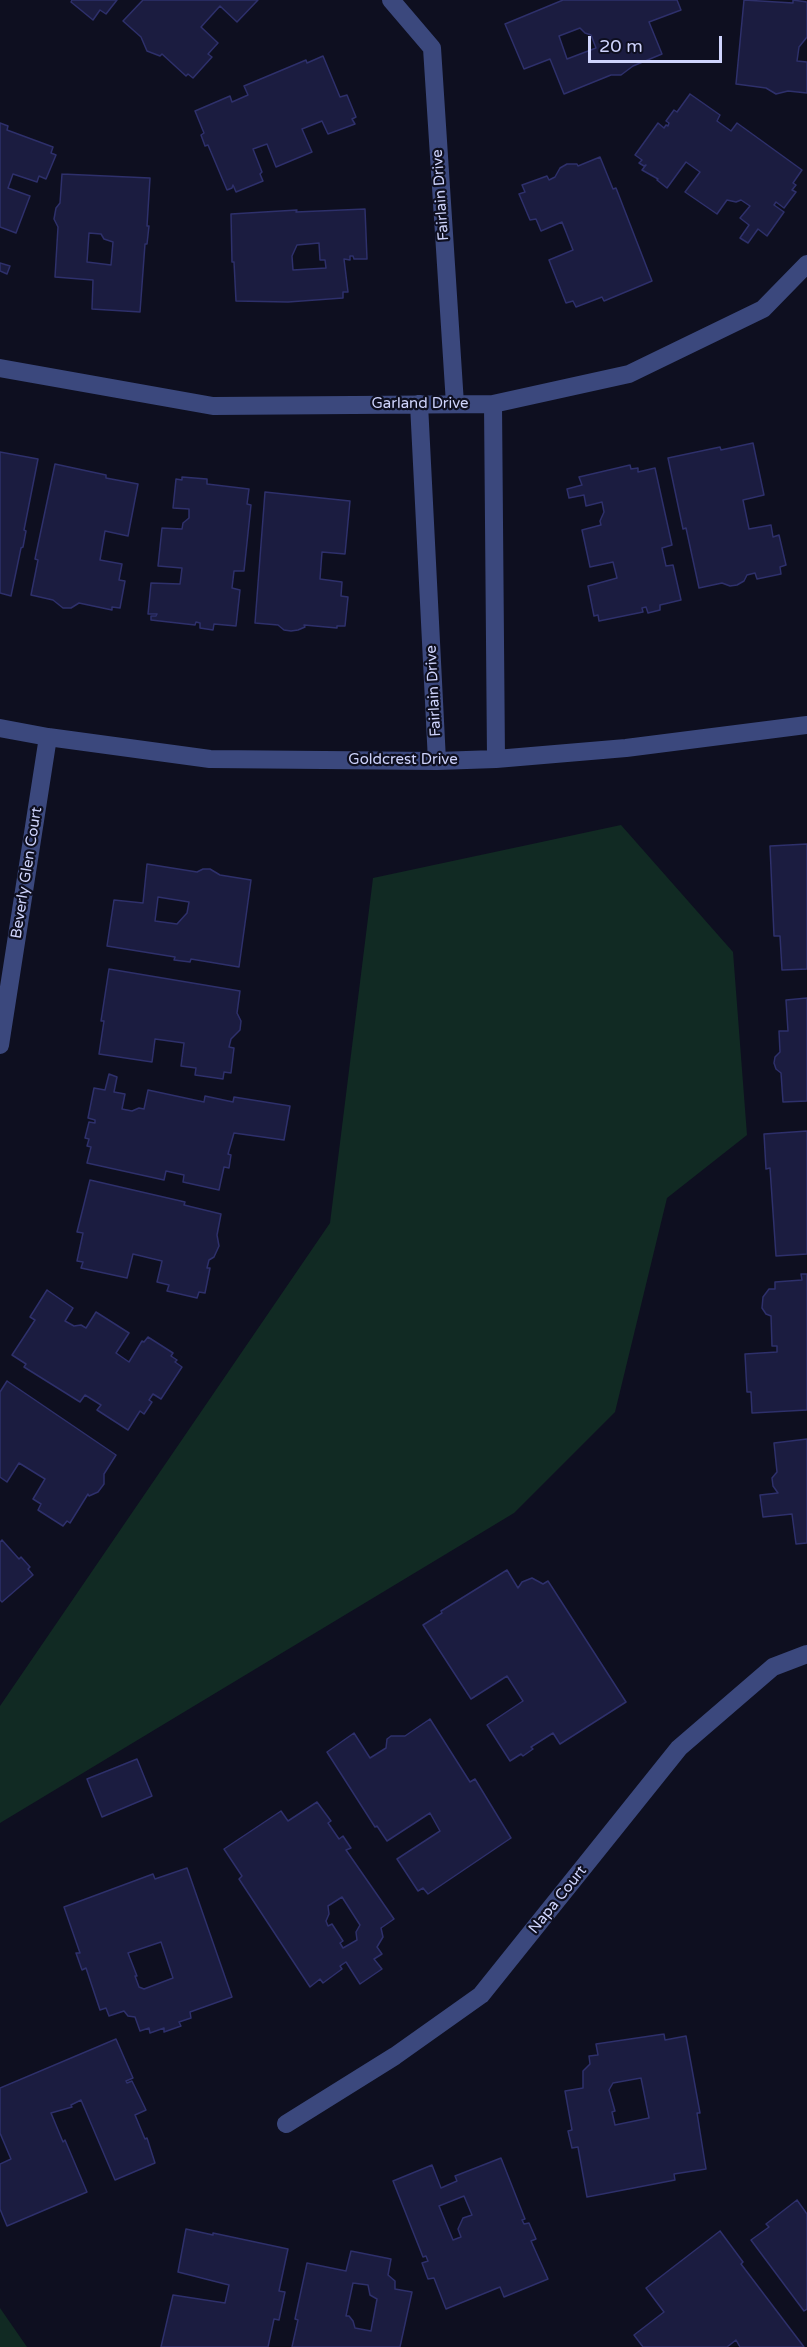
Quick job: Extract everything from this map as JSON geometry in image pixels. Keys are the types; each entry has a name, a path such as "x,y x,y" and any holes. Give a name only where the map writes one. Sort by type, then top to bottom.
{"street":[{"name":"Fairlain Drive","path":"391,0 432,48 455,404"},
{"name":"Garland Drive","path":"0,368 213,406 493,404 629,374 763,309 807,264"},
{"name":"Fairlain Drive","path":"418,404 437,761"},
{"path":"493,404 496,759"},
{"name":"Goldcrest Drive","path":"0,728 48,737 210,759 437,761 496,759 626,748 807,725"},
{"name":"Beverly Glen Court","path":"0,1045 48,737"},
{"name":"Napa Court","path":"286,2124 395,2056 481,1995 679,1748 773,1667 807,1654"}],"green space":[{"path":"621,825 733,952 747,1135 667,1198 615,1412 514,1513 0,1823 0,1706 330,1223 373,878"},
{"path":"0,2308 27,2347 0,2347"}],"building":[{"path":"72,0 117,0 106,14 100,10 93,20 71,2"},
{"path":"143,0 258,0 237,22 220,6 201,27 218,43 208,54 212,57 193,78 188,74 186,76 162,54 160,56 147,51 141,37 123,21"},
{"path":"563,0 677,0 681,10 649,22 662,54 633,66 621,75 611,75 564,94 550,59 524,69 505,24","holes":["580,28 591,35 596,48 567,59 559,36"]},
{"path":"744,0 807,2 807,37 799,47 797,61 807,62 807,93 788,91 776,94 766,88 736,84"},
{"path":"323,56 340,97 347,95 356,117 352,119 355,124 328,134 322,121 302,129 312,152 276,167 267,144 253,149 263,181 236,192 233,185 227,190 208,145 205,146 201,135 204,133 195,111 230,96 232,102 248,95 244,86 306,60 307,63"},
{"path":"690,94 720,115 717,121 731,131 737,123 802,170 793,183 796,185 792,190 796,192 784,208 776,202 774,205 784,212 767,236 758,229 748,243 740,238 749,225 740,218 750,206 741,200 736,202 727,200 717,214 685,192 700,172 686,162 667,188 658,179 642,170 646,165 639,163 642,160 635,155 658,123 664,128 668,126 669,123 666,121 674,110 677,112"},
{"path":"0,123 8,126 7,130 53,147 51,153 56,155 46,179 39,176 37,182 13,174 8,188 30,196 16,233 0,227"},
{"path":"600,157 613,189 616,188 652,281 604,301 602,297 576,307 573,301 566,303 549,260 573,250 562,222 541,231 536,219 530,220 519,194 525,192 522,185 547,176 549,180 567,164 578,166"},
{"path":"62,174 150,178 147,226 149,226 147,244 145,244 140,312 92,309 93,280 55,277 58,227 54,219 56,208 60,203","holes":["89,233 101,234 104,239 113,242 111,265 87,262"]},
{"path":"365,209 367,259 354,259 350,256 350,260 344,259 348,292 343,292 343,298 288,302 236,301 231,214 297,210 296,212","holes":["319,243 320,260 325,260 326,268 293,270 292,256 297,245"]},
{"path":"0,263 10,266 7,274 0,271"},
{"path":"753,443 764,495 743,500 749,529 771,525 773,537 779,535 786,565 780,567 781,574 757,579 755,573 747,575 744,581 737,585 730,586 722,583 699,588 686,528 683,529 668,458"},
{"path":"0,452 38,459 24,530 26,531 23,547 11,596 0,593"},
{"path":"55,464 138,484 128,536 105,531 100,560 122,564 119,580 125,581 120,608 112,607 112,610 79,603 71,608 63,608 53,600 31,595 38,560 35,559"},
{"path":"630,465 631,469 638,468 638,472 655,468 672,545 662,548 666,566 673,565 681,600 660,605 660,610 648,613 646,607 642,608 643,612 599,621 598,615 594,616 588,586 617,578 613,562 590,567 582,530 601,525 600,521 604,512 602,502 586,506 584,495 569,498 567,489 582,485 579,477"},
{"path":"182,477 207,479 207,484 249,489 247,504 251,505 244,571 234,571 232,588 240,590 236,626 214,624 213,630 200,628 200,623 196,622 195,625 151,620 151,616 157,614 148,614 151,583 180,584 182,568 158,566 162,528 182,529 183,523 189,518 189,509 173,508 176,479 182,480"},
{"path":"265,492 350,501 345,554 322,552 320,579 342,582 341,596 348,597 345,626 337,626 337,628 304,625 305,627 291,631 284,630 278,625 255,623"},
{"path":"807,844 807,969 782,970 780,936 774,936 770,846"},
{"path":"147,864 197,872 210,869 220,875 251,880 239,967 191,959 190,962 174,960 175,957 107,946 114,900 143,903","holes":["158,897 189,902 187,913 177,924 155,921"]},
{"path":"109,969 240,991 237,1013 241,1021 240,1030 231,1039 229,1047 234,1048 231,1073 224,1072 223,1079 195,1075 196,1068 181,1066 184,1043 155,1039 152,1062 99,1054 104,1021 101,1021"},
{"path":"807,998 807,1101 783,1102 781,1073 776,1069 774,1063 775,1057 780,1052 779,1031 788,1031 786,1000"},
{"path":"109,1074 117,1077 114,1092 125,1094 122,1109 132,1111 139,1108 144,1109 148,1090 204,1102 205,1096 233,1102 234,1097 290,1106 284,1140 234,1133 228,1154 231,1155 229,1168 224,1167 219,1190 183,1182 184,1175 166,1171 164,1180 87,1163 91,1147 87,1146 89,1139 85,1138 89,1122 95,1123 95,1120 88,1118 94,1088 105,1090"},
{"path":"807,1131 807,1254 776,1256 770,1168 766,1169 764,1134"},
{"path":"90,1180 185,1202 184,1205 221,1214 217,1235 219,1246 214,1257 209,1260 207,1268 210,1268 205,1293 199,1292 197,1298 167,1291 169,1285 157,1282 162,1261 133,1254 127,1278 81,1268 83,1262 77,1261 83,1233 77,1232"},
{"path":"801,1274 807,1274 807,1410 752,1413 751,1392 747,1392 745,1354 777,1352 777,1346 772,1346 771,1316 766,1314 762,1308 763,1297 769,1289 775,1289 775,1282 802,1280"},
{"path":"47,1290 73,1308 65,1321 74,1326 81,1325 86,1328 96,1312 129,1333 116,1353 129,1362 142,1341 144,1342 148,1337 173,1353 171,1356 182,1367 161,1399 153,1394 149,1400 152,1402 144,1414 140,1411 128,1430 97,1410 101,1405 85,1395 80,1402 24,1367 26,1364 12,1355 35,1320 30,1317"},
{"path":"7,1381 116,1455 104,1474 104,1484 98,1492 89,1496 88,1494 70,1523 67,1521 63,1526 38,1510 41,1504 33,1499 45,1479 19,1463 7,1482 0,1477 0,1392"},
{"path":"807,1439 807,1543 796,1544 792,1514 763,1517 760,1495 778,1493 773,1486 772,1478 777,1472 774,1443"},
{"path":"2,1540 19,1559 21,1557 30,1567 28,1569 33,1575 2,1602 0,1600 0,1542"},
{"path":"507,1570 518,1588 522,1582 532,1578 543,1584 548,1581 626,1702 560,1744 553,1733 531,1747 533,1749 523,1756 521,1754 510,1761 487,1725 523,1701 507,1676 471,1699 423,1625 442,1613 441,1611"},
{"path":"430,1719 470,1782 475,1779 511,1838 428,1894 423,1888 418,1891 397,1859 440,1831 430,1813 387,1841 377,1826 375,1827 327,1752 354,1733 370,1758 386,1748 387,1739 391,1736 405,1736"},
{"path":"137,1759 152,1796 102,1817 87,1779"},
{"path":"317,1802 331,1821 328,1823 339,1839 343,1836 351,1848 346,1850 394,1919 381,1928 383,1937 377,1947 382,1954 374,1959 382,1969 360,1984 346,1962 340,1966 342,1969 323,1983 320,1979 310,1987 239,1879 242,1876 224,1849 281,1811 288,1821","holes":["342,1897 360,1925 356,1932 357,1940 343,1948 340,1943 343,1941 332,1924 328,1926 326,1921 329,1914 328,1906"]},
{"path":"187,1868 232,1997 190,2012 191,2018 179,2022 181,2026 164,2032 164,2028 150,2033 149,2028 140,2031 135,2017 128,2016 124,2011 109,2016 106,2008 100,2010 86,1968 82,1970 76,1953 80,1953 64,1907 153,1874 155,1879","holes":["161,1942 173,1978 144,1989 139,1987 128,1953"]},
{"path":"664,2034 665,2040 686,2036 700,2113 697,2113 706,2169 674,2174 675,2180 587,2197 578,2147 572,2148 568,2131 572,2130 565,2091 583,2088 583,2071 590,2064 589,2056 598,2055 596,2044","holes":["641,2078 649,2118 615,2125 612,2112 615,2111 609,2090 613,2083"]},
{"path":"116,2039 133,2078 126,2081 127,2083 132,2081 146,2110 135,2115 145,2139 147,2138 155,2163 115,2180 81,2100 71,2105 72,2107 51,2113 87,2192 7,2226 0,2209 0,2164 11,2159 0,2133 0,2088"},
{"path":"501,2158 525,2219 522,2220 524,2224 529,2223 536,2239 531,2241 548,2279 504,2297 500,2287 446,2309 434,2278 428,2279 422,2263 428,2261 426,2256 423,2257 393,2181 432,2165 441,2188 457,2181 455,2176","holes":["464,2196 472,2215 463,2218 458,2229 461,2237 453,2240 439,2206"]},
{"path":"797,2200 807,2214 807,2309 804,2311 751,2240 769,2227 766,2224"},
{"path":"186,2229 288,2249 279,2291 285,2292 279,2320 274,2319 268,2347 161,2347 173,2295 225,2303 229,2285 178,2272"},
{"path":"720,2231 743,2262 741,2264 804,2347 740,2347 736,2340 727,2347 643,2347 634,2335 664,2312 646,2288"},
{"path":"351,2251 391,2259 388,2275 395,2281 395,2289 412,2292 400,2347 292,2347 298,2320 295,2319 307,2263 346,2271","holes":["353,2283 368,2285 370,2295 377,2299 371,2331 355,2328 353,2321 346,2316"]}]}
